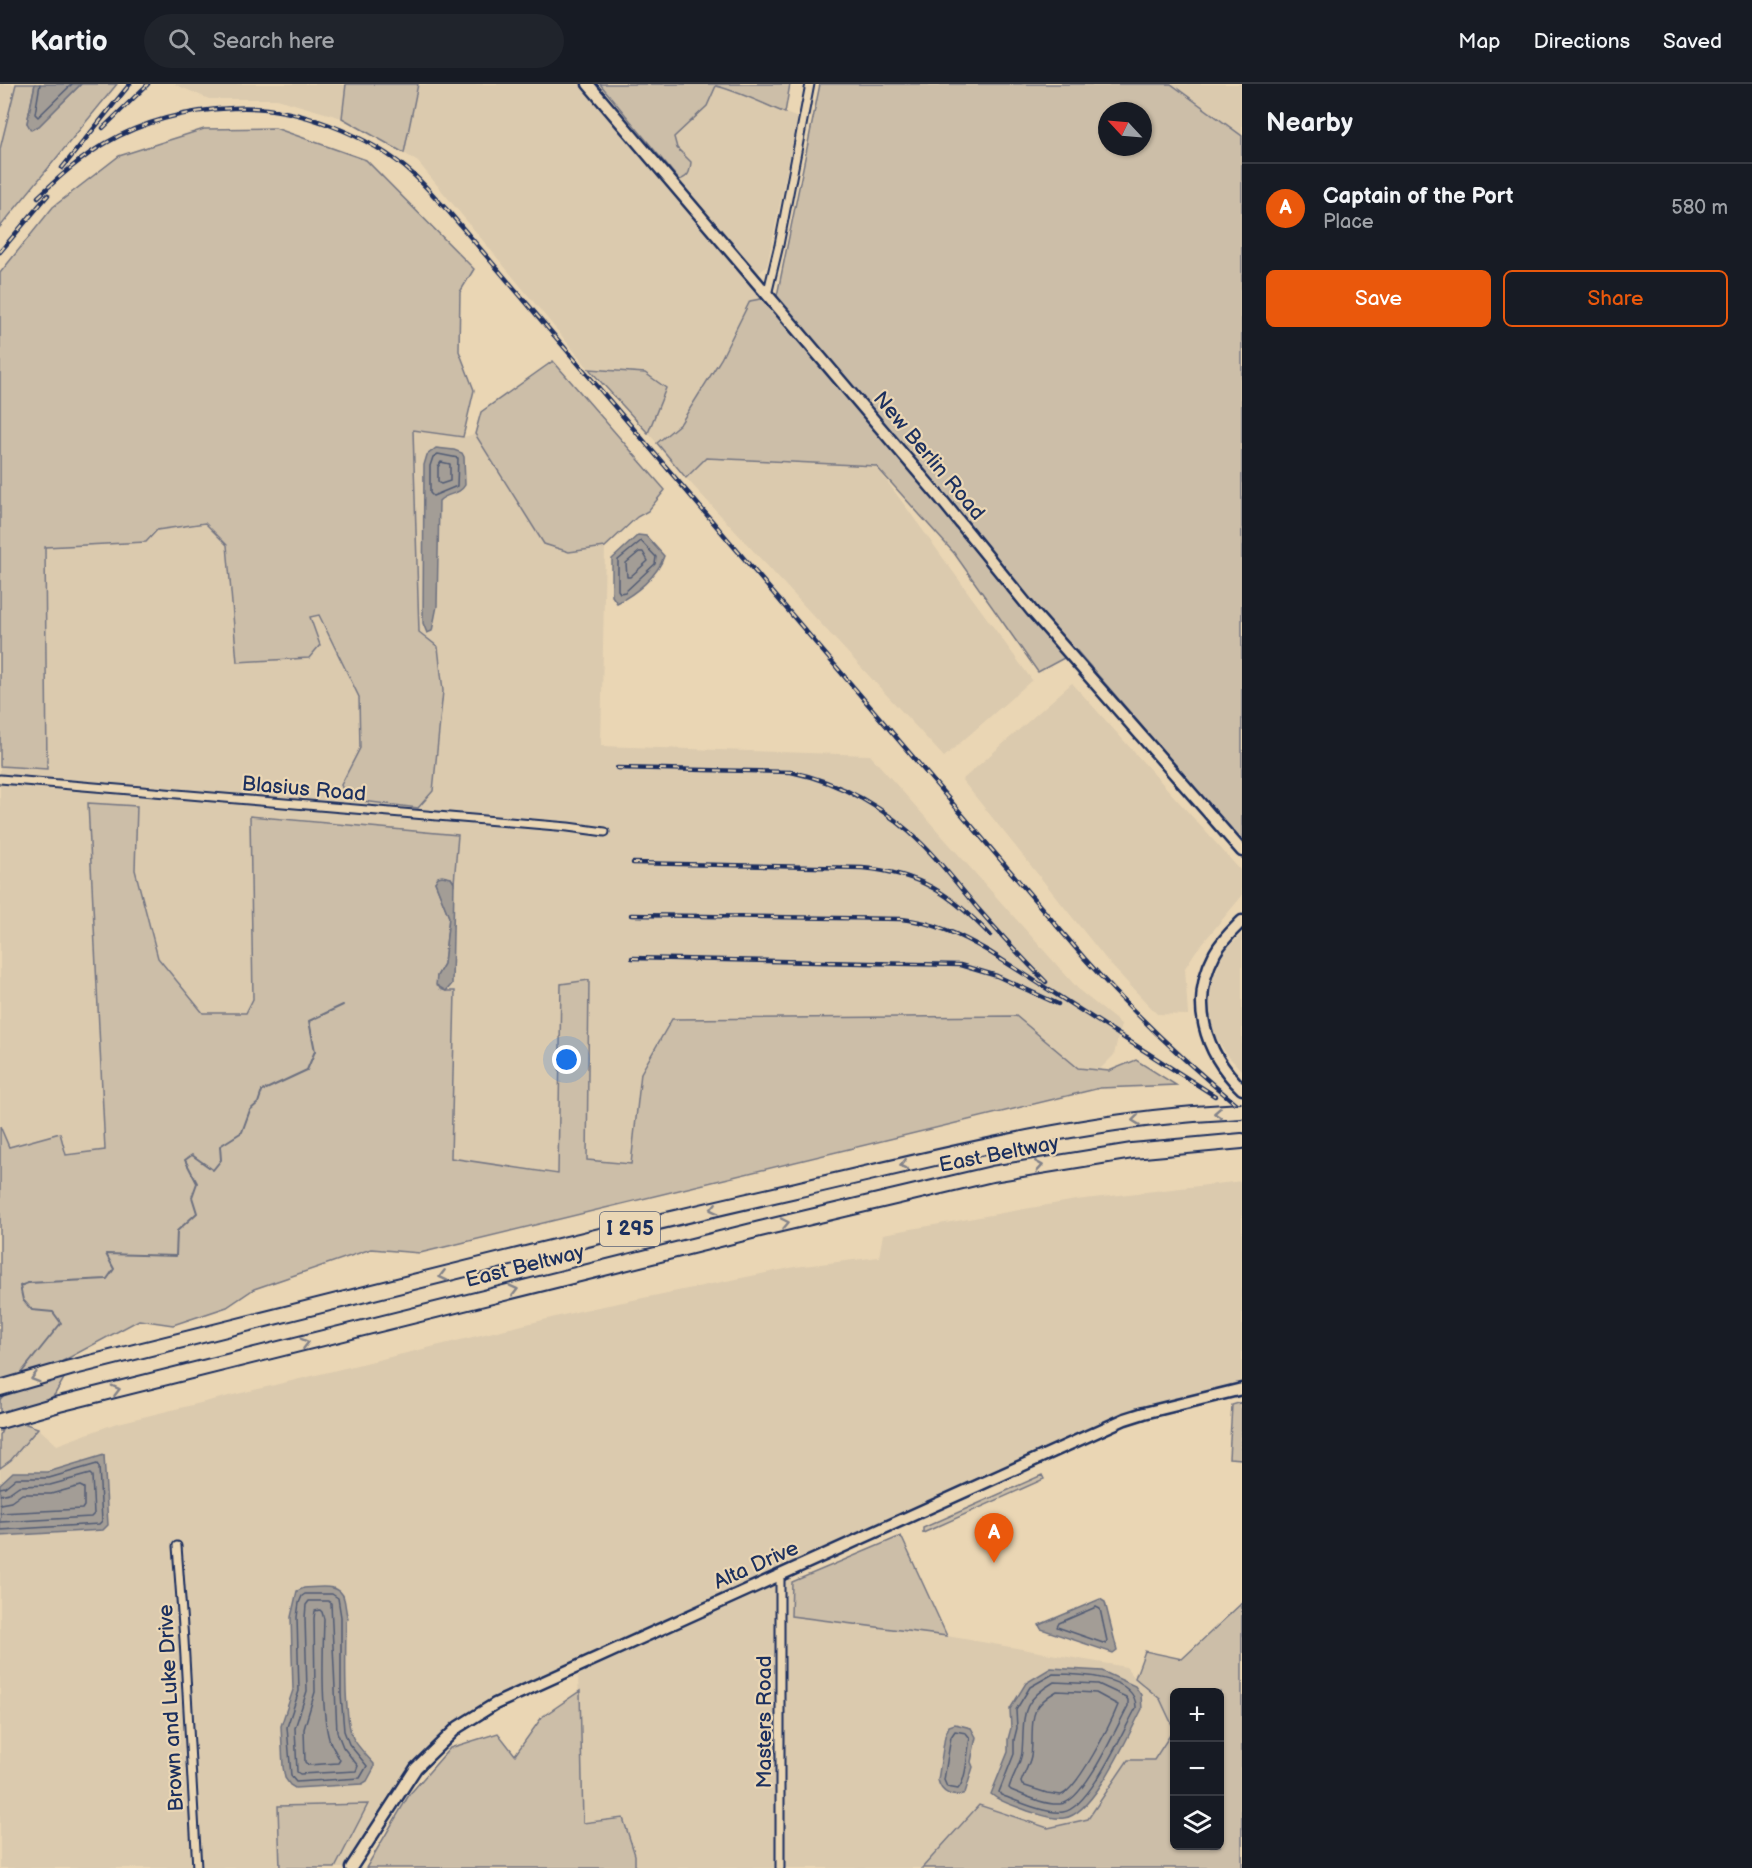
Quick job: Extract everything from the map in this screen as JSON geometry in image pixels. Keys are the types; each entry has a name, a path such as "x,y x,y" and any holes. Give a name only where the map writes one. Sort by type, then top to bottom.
{"highway":[{"name":"East Beltway","path":"0,1388 70,1368 668,1219 958,1152 1094,1126 1194,1114 1242,1111"},
{"name":"East Beltway","path":"0,1421 59,1404 760,1228 992,1174 1132,1151 1242,1141"}],"street":[{"name":"New Berlin Road","path":"588,84 941,500 1032,611 1242,851"},
{"path":"767,295 810,84"},
{"name":"Blasius Road","path":"0,779 605,832"},
{"path":"1242,921 1215,953 1203,987 1202,1009 1204,1028 1211,1048 1220,1065 1242,1089"},
{"name":"Alta Drive","path":"351,1868 416,1768 466,1722 495,1704 1125,1419 1242,1389"},
{"name":"Brown and Luke Drive","path":"177,1546 197,1868"},
{"name":"Masters Road","path":"780,1576 780,1868"}],"shaded area":[{"path":"0,84 16,84 0,149"},
{"path":"16,84 35,84 27,123 39,126 81,84 117,84 0,227 0,149"},
{"path":"174,84 346,84 342,118 277,99 209,99"},
{"path":"346,84 418,84 404,153 342,118"},
{"path":"418,84 580,84 763,299 750,302 721,359 681,423 657,443 648,433 666,388 645,373 589,369 418,162 404,153"},
{"path":"600,84 790,84 785,113 716,86 707,106 674,137 677,148 691,162 688,174 679,180"},
{"path":"820,84 1171,84 1242,136 1242,842 1077,651 1038,672 954,553 876,466 706,458 686,478 657,443 681,423 721,359 750,301 777,296"},
{"path":"1171,84 1242,84 1242,136"},
{"path":"717,86 739,92 798,118 767,266 759,273 752,272 681,190 679,180 686,178 690,173 691,163 677,148 674,137 707,106"},
{"path":"275,128 366,160 474,269 460,292 459,351 474,390 463,437 413,430 419,632 438,647 443,691 433,791 418,808 347,799 341,785 360,748 359,697 319,615 310,617 320,645 309,658 237,662 227,545 205,523 157,530 146,542 45,547 47,769 0,766 0,273 53,207 119,156 204,129"},
{"path":"553,361 665,490 648,511 637,517 605,547 569,552 544,544 475,434 481,412"},
{"path":"589,369 645,373 666,388 648,433"},
{"path":"413,429 463,437 475,434 544,544 569,552 605,547 601,746 870,755 1080,991 1121,1024 1114,1055 1100,1069 1078,1068 1016,1016 641,1073 631,1164 587,1160 589,981 562,984 559,1175 451,1158 455,992 446,991 452,984 454,883 458,835 250,816 253,999 246,1013 203,1013 158,958 135,870 137,806 88,803 105,1150 66,1155 59,1133 9,1147 0,1126 0,766 47,769 45,547 146,542 157,530 205,522 227,544 237,662 310,616 319,614 359,697 360,748 341,785 438,647 419,632"},
{"path":"706,458 876,466 1032,680 944,757 686,478"},
{"path":"1072,683 1242,872 1242,896 1196,951 1185,968 1188,1015 1157,1014 1110,964 962,780"},
{"path":"88,803 137,806 135,870 158,958 203,1013 246,1013 253,999 250,816 458,835 454,883 451,878 435,882 449,917 444,964 437,976 440,989 455,991 451,1158 558,1174 561,984 589,980 587,1160 631,1164 641,1073 672,1019 1016,1016 1078,1068 1109,1071 1136,1060 1176,1085 1100,1088 420,1253 371,1249 254,1289 227,1307 173,1325 139,1320 59,1363 66,1375 55,1394 26,1424 38,1428 11,1460 0,1468 2,1430 0,1431 0,1126 9,1147 60,1133 66,1155 105,1150"},
{"path":"1242,934 1242,1071 1227,1055 1209,1026 1207,993 1225,950"},
{"path":"1242,1181 1242,1384 1123,1414 1030,1454 477,1707 450,1726 424,1750 398,1781 343,1868 335,1868 368,1804 278,1806 280,1868 0,1868 0,1468 11,1460 38,1428 57,1445 114,1424 584,1310 795,1267 879,1257 883,1234 1076,1200"},
{"path":"1242,1402 1242,1459 1229,1458 1232,1405"},
{"path":"1042,1475 1044,1479 923,1533 923,1528"},
{"path":"901,1536 947,1636 791,1616 792,1582"},
{"path":"791,1578 791,1616 947,1636 1126,1667 1135,1678 1160,1699 1170,1720 1170,1735 1154,1760 1128,1760 1088,1819 1048,1828 979,1805 922,1868 635,1868 635,1855 583,1823 578,1673"},
{"path":"1242,1603 1242,1868 922,1868 979,1805 1048,1828 1088,1819 1128,1760 1154,1760 1170,1735 1170,1850 1224,1850 1224,1688 1170,1688 1170,1720 1160,1699 1135,1678 1145,1651 1182,1659"},
{"path":"580,1691 583,1823 623,1818 635,1855 635,1868 366,1868 409,1795 450,1748 498,1733 515,1755 542,1717"},
{"path":"368,1804 335,1868 280,1868 278,1806"}],"water":[{"path":"35,84 81,84 39,126 31,130 27,123"},
{"path":"436,448 462,453 465,485 460,491 439,501 437,606 432,631 427,633 423,623 424,465 427,455"},
{"path":"638,535 646,536 664,556 657,571 645,584 617,603 612,596 612,559"},
{"path":"438,877 451,878 454,883 452,984 446,991 436,985 437,976 444,964 449,917 435,882"},
{"path":"104,1455 108,1525 103,1530 0,1536 0,1484 13,1472 48,1472"},
{"path":"304,1588 333,1588 342,1594 344,1599 348,1618 346,1621 346,1681 350,1728 355,1741 374,1764 367,1781 362,1784 295,1788 285,1778 281,1726 293,1690 291,1617 297,1591"},
{"path":"1100,1599 1105,1602 1117,1650 1113,1653 1041,1629 1039,1625"},
{"path":"1051,1668 1102,1671 1135,1686 1141,1695 1142,1709 1109,1772 1087,1803 1075,1814 1064,1818 1028,1811 1004,1802 991,1794 1008,1752 1011,1728 1010,1709 1026,1683"},
{"path":"955,1724 971,1728 976,1737 971,1762 973,1767 965,1793 961,1795 948,1794 938,1780 945,1736 949,1726"}],"waterway":[{"path":"17,1378 61,1323 53,1312 32,1310 23,1300 20,1286 28,1283 107,1279 114,1269 106,1254 176,1256 177,1231 197,1213 192,1197 197,1183 185,1160 192,1155 213,1170 221,1160 220,1146 242,1132 250,1110 258,1103 262,1091 307,1070 315,1051 309,1021 343,1005"},
{"path":"0,1399 6,1392"}],"railway":[{"path":"62,168 130,84"},
{"path":"103,128 148,84"},
{"path":"38,197 79,161 121,135 167,118 216,109 256,108 305,117 353,135 396,160 418,179 449,212 1085,959 1161,1037 1242,1109"},
{"path":"0,252 48,195"},
{"path":"617,768 791,772 845,790 879,809 923,845 1046,982"},
{"path":"633,863 862,868 883,871 901,875 933,888 962,908 990,935"},
{"path":"631,915 901,919 936,926 988,951 1215,1096"},
{"path":"632,958 960,965 997,976 1058,1004"}],"place":[{"name":"Captain of the Port","path":"994,1563"}]}
